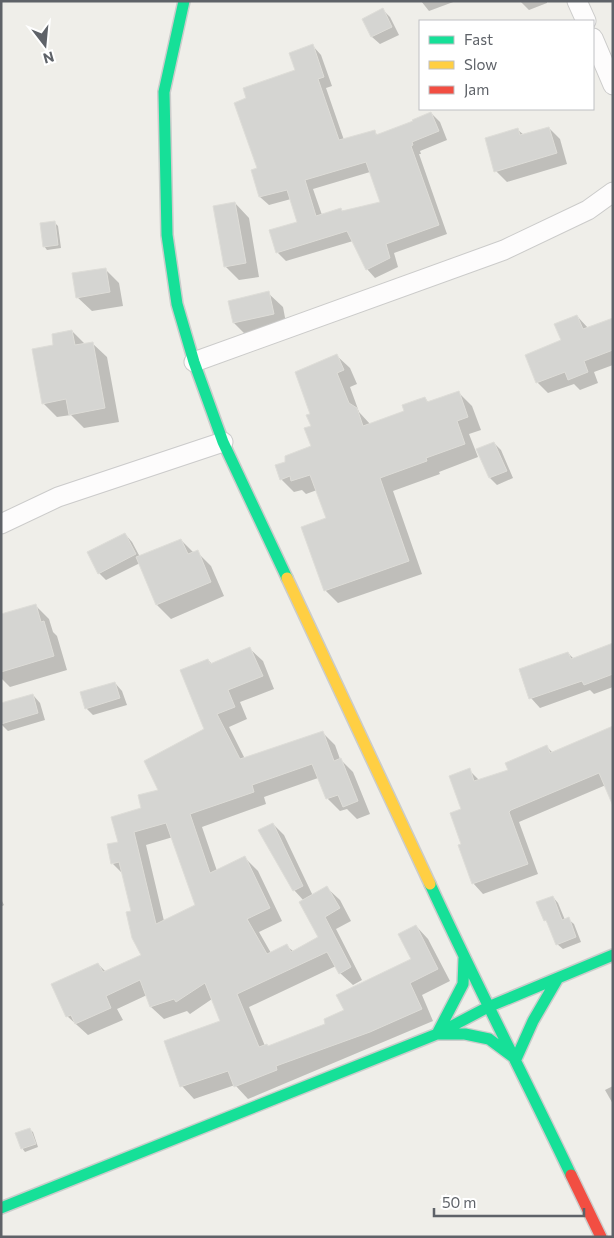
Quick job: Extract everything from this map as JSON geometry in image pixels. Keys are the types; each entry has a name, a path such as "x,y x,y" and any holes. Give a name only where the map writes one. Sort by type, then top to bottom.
{"main road":[{"path":"184,1 164,92 165,184 167,235 177,304 194,362 223,442 350,710 464,958 516,1059 601,1237"},
{"path":"1,1208 437,1034 488,1007 613,955"},
{"path":"437,1034 463,984 464,958"},
{"path":"516,1059 533,1022 558,978"},
{"path":"437,1034 465,1034 489,1039 516,1059"}],"street":[{"path":"577,1 586,20"},
{"path":"594,40 613,85"},
{"path":"194,362 504,250 588,210 613,192"},
{"path":"1,524 58,497 223,442"}],"building":[{"path":"383,8 392,27 371,37 362,19"},
{"path":"313,44 324,77 318,79 339,140 375,130 376,135 431,112 439,131 412,142 413,145 411,146 439,225 386,244 390,258 366,270 347,231 276,253 269,230 297,222 287,190 259,197 251,170 257,168 234,103 246,98 243,88 295,70 289,53","holes":["366,162 380,202 342,211 341,208 316,216 305,180"]},
{"path":"549,127 557,153 494,172 485,138 518,128 520,135"},
{"path":"235,202 246,263 224,267 213,206"},
{"path":"55,221 58,245 43,247 40,223"},
{"path":"106,268 110,292 76,298 72,273"},
{"path":"269,291 274,314 233,323 228,301"},
{"path":"577,315 583,329 613,318 613,350 584,361 588,372 568,380 565,372 536,383 525,355 561,340 554,324"},
{"path":"72,330 75,345 93,342 105,408 69,415 66,399 42,404 32,349 53,345 52,334"},
{"path":"337,354 344,370 337,373 349,403 357,408 363,426 404,411 402,405 425,397 427,402 459,391 468,417 457,421 465,444 426,458 427,461 380,478 409,561 324,591 301,527 326,518 310,475 291,481 290,476 280,480 275,465 285,462 285,456 311,446 304,428 311,426 306,415 310,414 295,372"},
{"path":"494,442 507,471 489,478 476,449"},
{"path":"125,533 136,554 98,574 87,552"},
{"path":"181,539 188,554 198,550 211,582 156,605 136,557"},
{"path":"36,604 41,622 44,621 54,656 1,672 1,614"},
{"path":"613,643 613,674 584,685 582,681 529,699 519,669 568,652 571,659"},
{"path":"250,647 263,676 228,690 235,707 217,714 240,759 323,731 334,761 341,758 358,801 343,807 338,795 326,799 312,764 252,785 254,792 190,814 210,873 245,856 270,908 247,919 267,954 287,944 291,952 318,937 299,902 327,886 340,908 325,917 351,967 339,974 327,952 237,994 259,1047 267,1044 268,1046 325,1024 324,1019 344,1010 336,995 411,959 398,934 416,925 438,969 410,983 422,1009 370,1032 276,1066 277,1070 234,1087 228,1071 180,1087 164,1041 220,1021 205,983 176,1002 174,999 150,1007 140,980 106,996 111,1008 75,1024 71,1015 66,1017 51,984 98,963 103,972 141,955 132,938 126,912 131,911 119,862 111,864 107,844 118,842 111,817 141,808 138,795 158,790 144,761 204,729 180,670 208,659 210,664","holes":["166,823 195,905 156,924 134,832"]},
{"path":"115,682 120,698 85,709 80,692"},
{"path":"33,694 38,713 1,724 1,703"},
{"path":"613,726 613,806 599,773 511,810 509,812 528,864 472,884 458,845 461,844 450,813 461,809 449,776 470,768 474,781 508,770 505,763 547,745 550,753"},
{"path":"273,823 303,886 293,891 258,830"},
{"path":"553,896 562,920 569,917 576,937 556,945 536,902"},
{"path":"30,1128 36,1144 21,1149 15,1133"}],"traffic: fast":[{"path":"184,1 164,92 167,235 177,304 194,362 223,442 287,578"},
{"path":"430,884 571,1175"},
{"path":"1,1208 437,1034 488,1007 613,955"},
{"path":"464,958 463,984 437,1034 465,1034 489,1039 516,1059 533,1021 558,978"}],"traffic: slow":[{"path":"287,578 430,884"}],"traffic: jam":[{"path":"571,1175 601,1237"}]}
